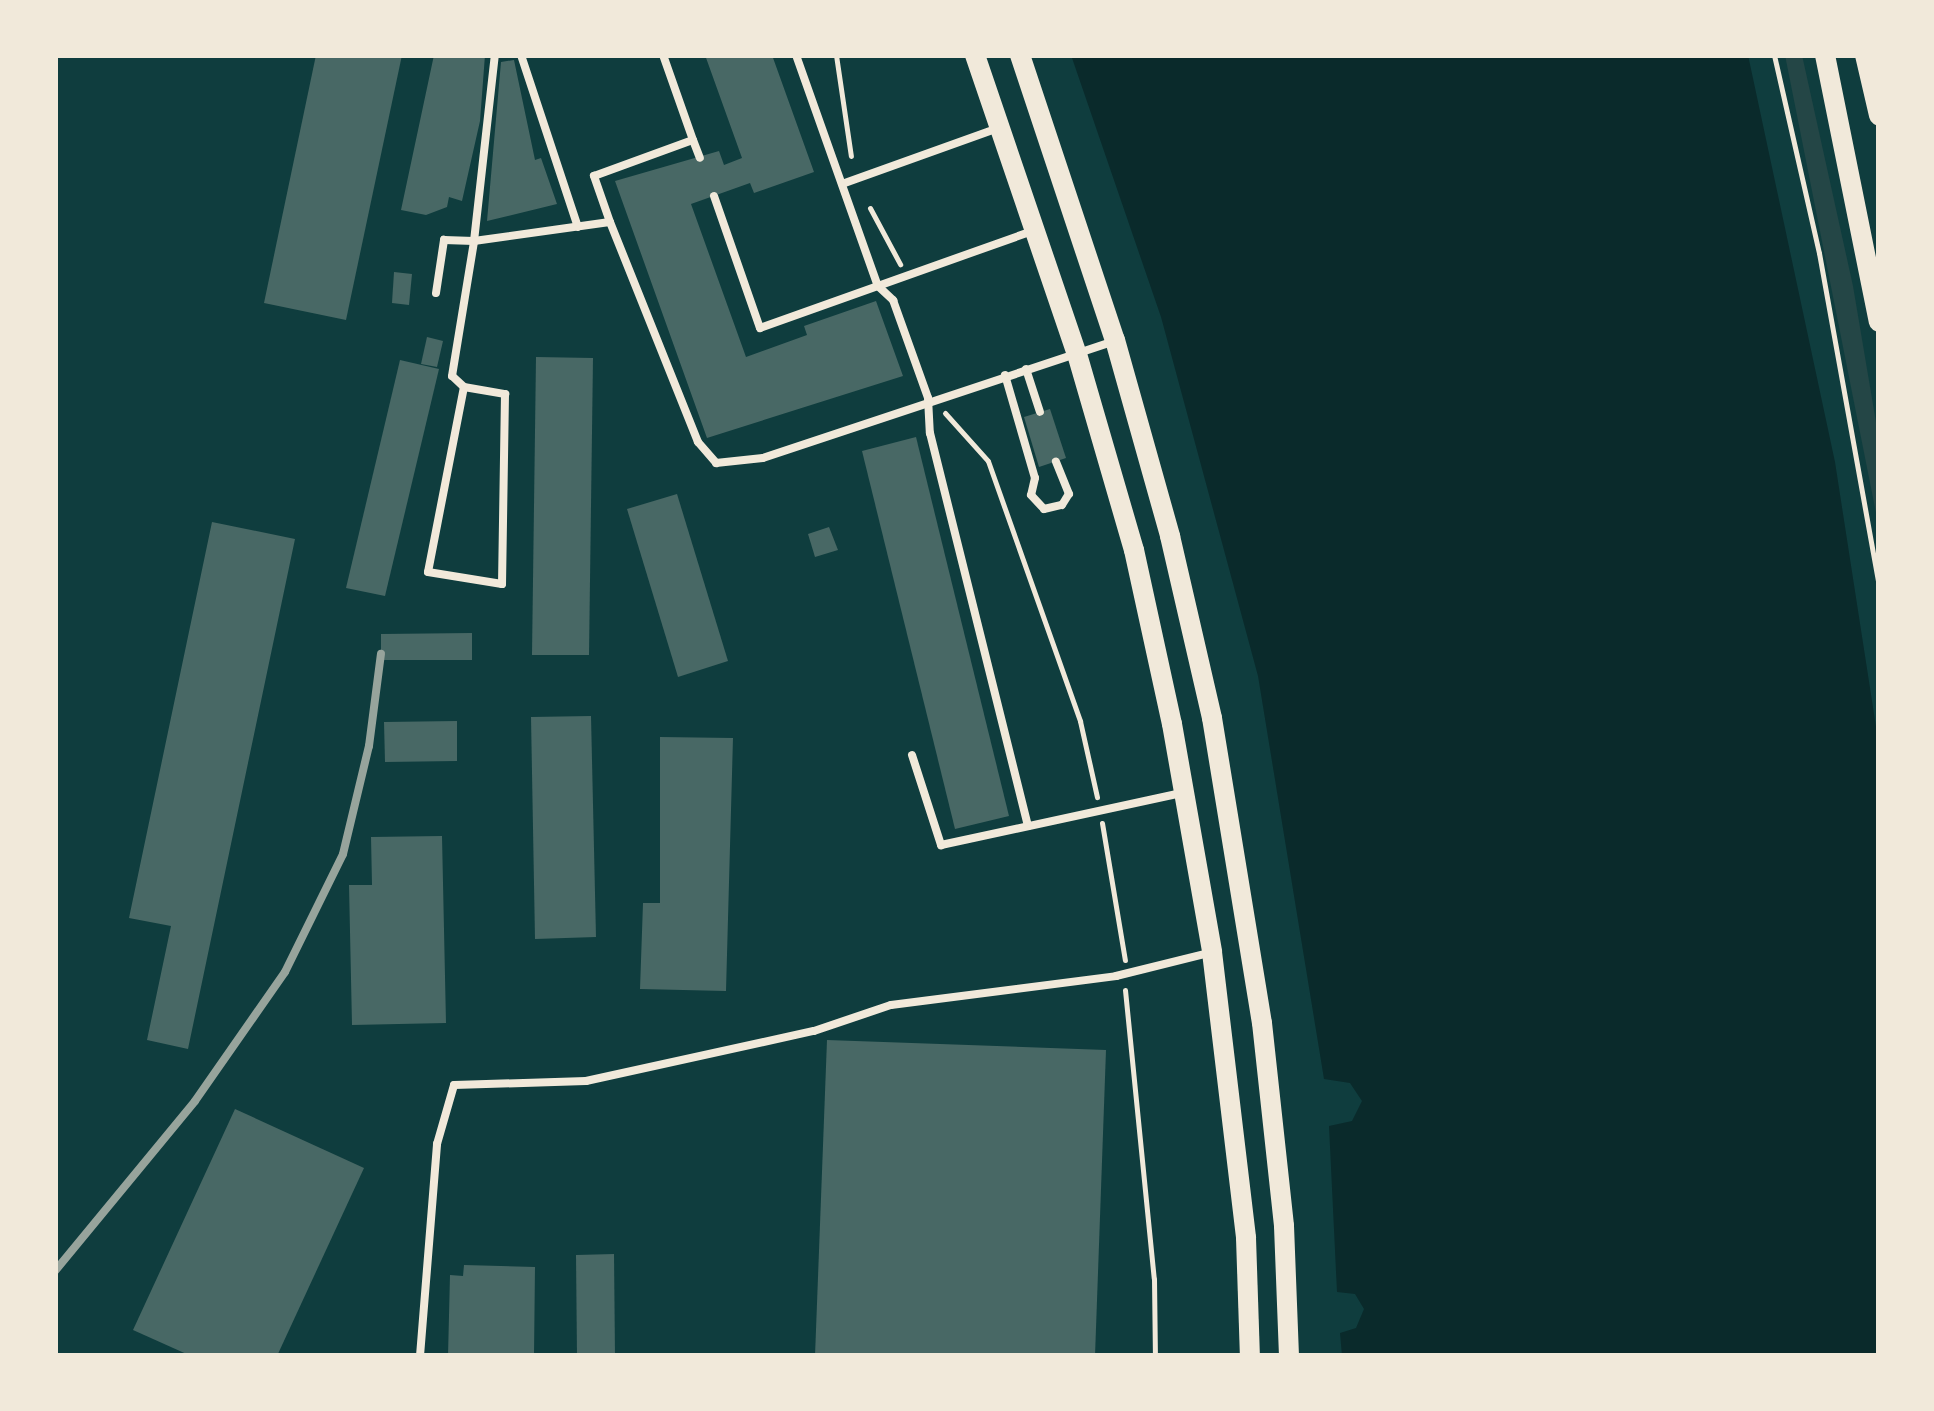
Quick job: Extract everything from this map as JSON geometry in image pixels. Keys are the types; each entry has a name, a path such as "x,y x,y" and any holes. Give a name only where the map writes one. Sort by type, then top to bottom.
{"main road":[{"path":"975,55 1038,229 1134,550 1185,792 1212,952 1246,1238 1250,1356"},
{"path":"1020,55 1115,340 1170,536 1231,824 1262,1023 1284,1226 1289,1356"},
{"path":"1825,55 1879,322"},
{"path":"1865,55 1878,107"}],"lane":[{"path":"464,387 428,572 502,584 505,394 464,387 452,376 474,241 495,55"},
{"path":"521,55 578,227"},
{"path":"663,55 700,158"},
{"path":"796,55 878,286 893,300 928,398 930,433 1028,826"},
{"path":"842,184 1000,127"},
{"path":"694,140 594,176 698,442 716,463 763,458 928,398 1115,340"},
{"path":"714,196 760,328 1038,229"},
{"path":"436,293 444,240 474,241 610,222"},
{"path":"1026,369 1040,412"},
{"path":"1005,376 1035,478 1031,495 1044,509 1062,505 1069,494 1056,461"},
{"path":"912,755 942,845 1185,792"},
{"path":"420,1356 436,1144 454,1085 586,1081 814,1032 891,1005 1124,972 1212,952"}],"path":[{"path":"1774,55 1819,253 1879,587"},
{"path":"928,398 988,460 1080,721 1100,811 1124,972 1154,1279 1154,1356"}],"shaded area":[{"path":"1071,55 1748,55 1835,462 1879,746 1879,1356 1342,1356 1340,1333 1356,1328 1364,1309 1355,1294 1337,1292 1329,1126 1352,1121 1362,1101 1350,1083 1324,1079 1258,676 1161,317"},
{"path":"1785,55 1802,55 1853,286 1879,440 1879,528"}],"building":[{"path":"316,55 402,55 346,320 264,303"},
{"path":"434,55 485,55 480,121 462,201 449,197 447,207 426,215 401,210"},
{"path":"705,55 772,55 814,172 754,193 750,183 691,204 746,357 807,335 804,326 876,301 903,376 707,438 615,181 719,151 724,165 742,158"},
{"path":"514,60 535,160 541,158 557,204 487,221 501,62"},
{"path":"394,272 412,274 409,305 392,303"},
{"path":"427,337 443,341 437,367 421,364"},
{"path":"536,357 593,358 589,655 532,655"},
{"path":"400,360 439,369 385,596 346,588"},
{"path":"1050,409 1066,458 1039,467 1024,417"},
{"path":"916,437 1009,816 955,829 862,451"},
{"path":"677,494 728,661 678,677 627,509"},
{"path":"212,522 295,539 188,1049 147,1040 171,926 129,918"},
{"path":"829,527 838,550 815,557 808,534"},
{"path":"472,633 472,660 381,660 381,634"},
{"path":"591,716 596,937 535,939 531,717"},
{"path":"457,721 457,761 385,762 384,722"},
{"path":"660,737 733,738 726,991 640,989 643,903 660,903"},
{"path":"442,836 446,1023 352,1025 349,885 372,885 371,837"},
{"path":"827,1040 1106,1050 1095,1356 815,1356"},
{"path":"235,1109 364,1168 277,1356 191,1356 133,1330"},
{"path":"614,1254 615,1356 577,1356 576,1255"},
{"path":"464,1265 535,1267 534,1356 448,1356 450,1275 463,1276"}],"railway":[{"path":"55,1271 195,1101 285,972 343,854 369,746 381,654"}]}
